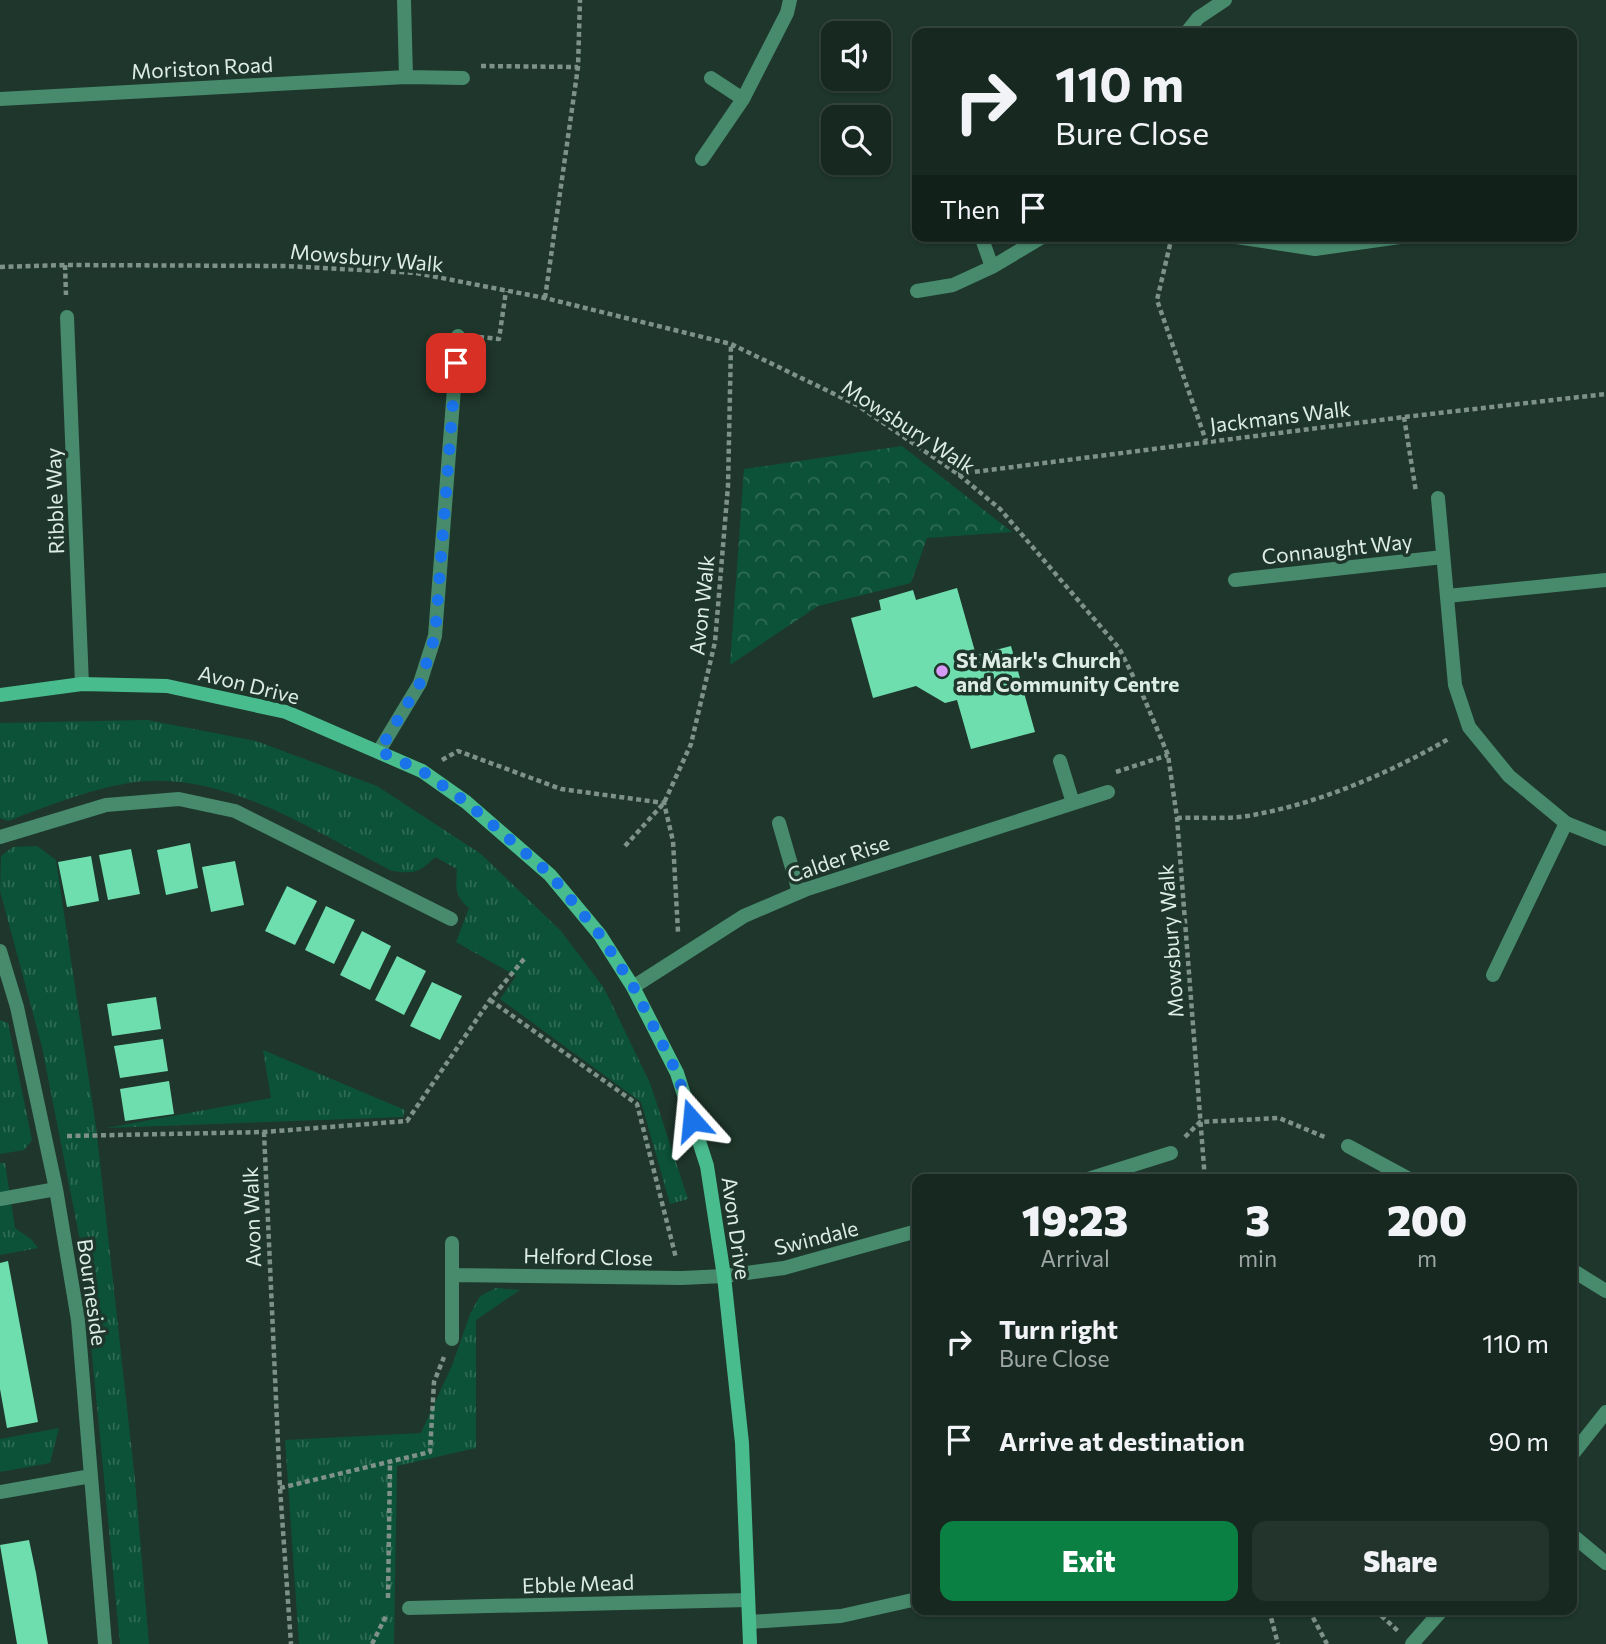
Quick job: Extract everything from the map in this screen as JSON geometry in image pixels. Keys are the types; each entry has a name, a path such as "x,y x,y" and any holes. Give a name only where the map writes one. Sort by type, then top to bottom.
{"street":[{"path":"404,0 407,76"},
{"path":"702,159 743,99 787,13 790,0"},
{"path":"1190,28 1198,18 1225,0"},
{"name":"Moriston Road","path":"0,99 407,76 463,78"},
{"path":"711,78 743,99"},
{"path":"983,242 992,267"},
{"path":"916,291 953,285 992,267 1034,242"},
{"path":"1269,242 1315,249 1365,242"},
{"name":"Ribble Way","path":"67,317 82,684"},
{"path":"379,751 420,683 435,636 458,335"},
{"name":"Connaught Way","path":"1438,498 1455,685 1469,727 1509,776 1566,823 1606,839"},
{"name":"Connaught Way","path":"1235,580 1443,557"},
{"path":"1447,596 1606,580"},
{"name":"Avon Drive","path":"0,695 82,684 167,686 286,712 422,771 466,802 550,874 600,935 633,986 677,1073 707,1166 724,1276 742,1443 750,1644"},
{"path":"1060,761 1073,803"},
{"name":"Calder Rise","path":"633,986 744,916 799,892 1108,792"},
{"path":"0,837 106,805 179,799 235,811 451,919"},
{"path":"779,823 799,892"},
{"path":"1493,975 1566,823"},
{"name":"Bourneside","path":"0,951 17,1007 56,1189 78,1320 105,1644"},
{"path":"1348,1146 1400,1174"},
{"path":"1104,1174 1171,1153"},
{"path":"0,1199 56,1189"},
{"name":"Swindale","path":"724,1276 784,1268 912,1232"},
{"path":"452,1243 452,1339"},
{"path":"1577,1273 1606,1291"},
{"name":"Helford Close","path":"452,1275 682,1278 724,1276"},
{"path":"1577,1449 1606,1412"},
{"path":"0,1492 91,1476"},
{"path":"1577,1539 1606,1563"},
{"name":"Ebble Mead","path":"409,1608 748,1600"},
{"path":"750,1622 841,1616 912,1600"},
{"path":"1412,1644 1437,1615"}],"path":[{"path":"545,298 578,67 580,0"},
{"path":"463,78 482,65 578,67"},
{"path":"1171,242 1157,300 1206,441"},
{"path":"65,265 67,317"},
{"name":"Mowsbury Walk","path":"0,267 286,266 416,273 545,298 731,344 857,405 957,474 1000,509 1119,648 1168,755 1177,818 1204,1174"},
{"path":"458,335 499,339 506,290"},
{"name":"Avon Walk","path":"625,846 664,803 691,744 715,642 728,486 731,344"},
{"name":"Jackmans Walk","path":"957,474 1206,441 1606,394"},
{"path":"1404,417 1417,499 1438,498"},
{"path":"1177,818 1257,815 1318,797 1409,762 1469,727"},
{"path":"422,771 458,751 561,789 664,803 673,841 678,932 685,953"},
{"path":"1108,792 1116,771 1168,755"},
{"path":"45,1137 264,1132 407,1121 490,1000 524,959"},
{"path":"490,1000 637,1104 682,1278"},
{"path":"1171,1153 1200,1122 1279,1118 1348,1146"},
{"name":"Avon Walk","path":"264,1132 280,1488 291,1644"},
{"path":"280,1488 430,1452 434,1382 452,1339"},
{"path":"372,1644 388,1611 390,1463"},
{"path":"1270,1615 1278,1644"},
{"path":"1312,1615 1327,1644"}],"green space":[{"path":"902,446 1012,532 927,538 911,583 818,606 730,665 744,469"},
{"path":"147,720 256,741 377,786 481,854 561,931 604,988 650,1083 688,1199 670,1204 641,1102 500,999 516,976 456,942 469,908 458,895 457,869 435,857 416,871 392,871 266,806 198,785 164,781 113,786 8,821 0,818 0,723"},
{"path":"37,846 56,860 96,1127 135,1480 149,1644 120,1644 82,1251 42,1047 0,891 1,856 13,847"},
{"path":"0,1020 8,1023 32,1140 24,1150 0,1154"},
{"path":"263,1050 405,1110 403,1117 106,1128 271,1098"},
{"path":"0,1163 5,1163 15,1228 31,1239 38,1248 0,1255"},
{"path":"496,1288 520,1290 476,1320 476,1448 397,1466 394,1644 299,1644 285,1440 421,1433 453,1363 470,1314 480,1296"},
{"path":"59,1428 50,1463 0,1472 0,1439"}],"building":[{"name":"St Mark's Church and Community Centre","path":"957,588 976,655 1011,646 1035,732 971,749 957,700 945,703 916,686 873,698 851,618 881,610 879,600 913,590 916,600"},
{"path":"190,843 198,888 166,895 157,850"},
{"path":"131,849 140,894 108,900 99,855"},
{"path":"91,856 99,901 67,907 58,862"},
{"path":"235,861 244,905 211,912 202,867"},
{"path":"287,886 317,901 295,945 265,931"},
{"path":"326,906 355,920 334,964 305,950"},
{"path":"362,931 391,946 370,990 340,975"},
{"path":"397,956 426,971 404,1015 375,1000"},
{"path":"432,982 462,996 440,1040 410,1026"},
{"path":"156,997 161,1029 112,1036 107,1004"},
{"path":"163,1039 168,1071 120,1078 114,1046"},
{"path":"169,1081 174,1114 125,1121 120,1089"},
{"path":"8,1261 38,1422 7,1428 0,1389 0,1263"},
{"path":"29,1540 48,1644 17,1644 0,1545"}],"place":[{"name":"St Mark's Church and Community Centre","path":"942,671"}],"route":[{"path":"456,363 435,636 420,683 379,751 422,771 466,802 550,874 600,935 633,986 677,1073 692,1120"}]}
